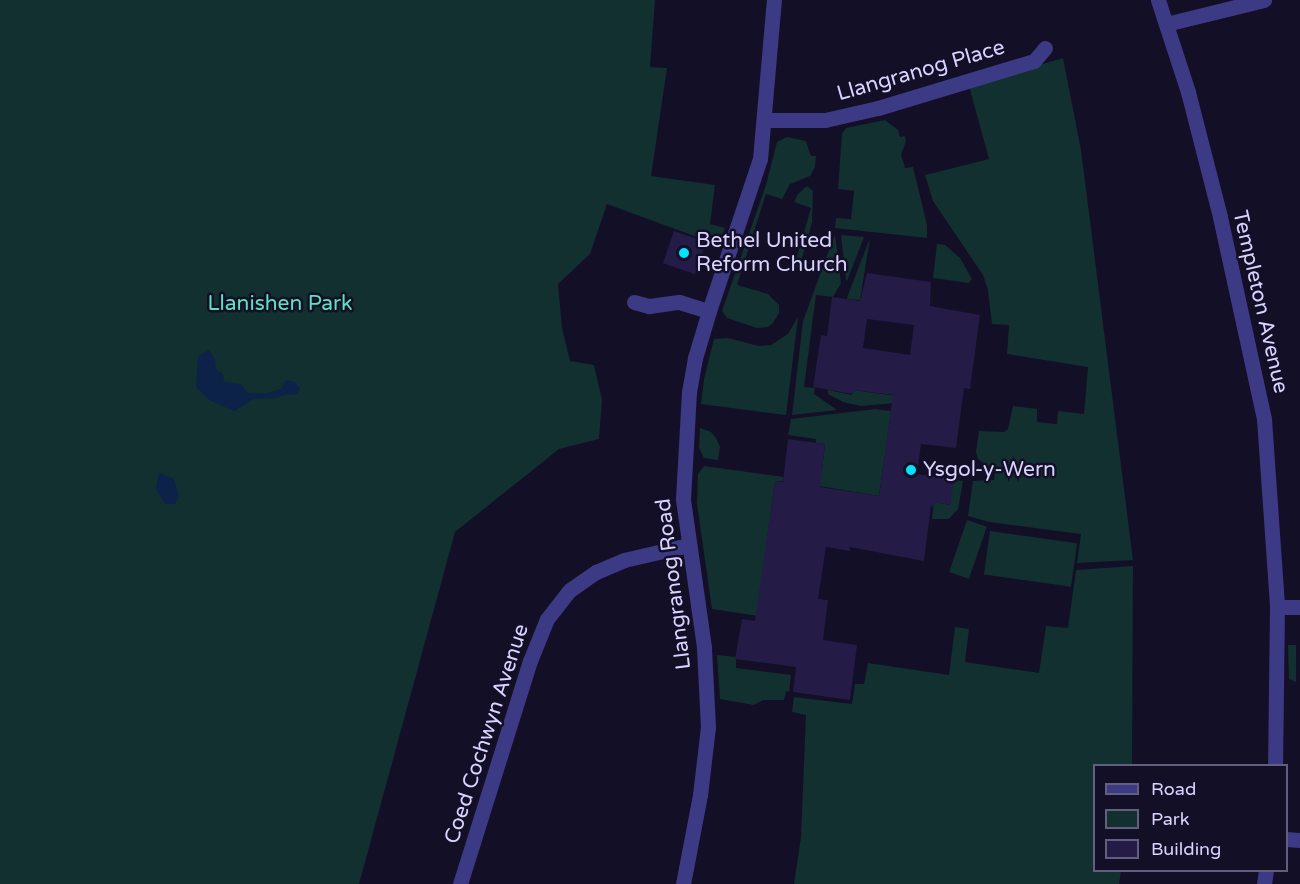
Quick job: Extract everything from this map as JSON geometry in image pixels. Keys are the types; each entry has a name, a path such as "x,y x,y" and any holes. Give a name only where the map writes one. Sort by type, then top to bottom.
{"street":[{"name":"Llangranog Road","path":"683,884 700,795 708,727 704,647 683,499 689,392 695,358 709,311 756,174 765,120 774,0"},
{"name":"Templeton Avenue","path":"1158,0 1188,92 1257,378 1266,437 1277,607 1275,764"},
{"path":"1166,24 1264,0"},
{"name":"Llangranog Place","path":"765,120 825,120 878,108 1034,61 1045,48"},
{"path":"634,302 649,306 684,303 709,311"},
{"name":"Coed Cochwyn Avenue","path":"460,884 530,661 547,619 570,590 596,572 624,560 689,545"},
{"path":"1277,607 1300,607"}],"green space":[{"name":"Llanishen Park","path":"0,0 655,0 650,67 667,68 651,176 715,185 710,224 725,228 719,245 607,204 590,254 558,284 562,328 570,361 594,365 602,400 599,439 559,449 455,532 359,884 0,884"},
{"path":"1063,58 1081,150 1133,560 1077,563 1081,534 989,522 968,516 973,481 994,480 995,471 978,459 976,452 979,431 1004,432 1008,429 1013,406 1037,409 1037,422 1057,424 1058,411 1084,414 1088,367 1007,354 1009,325 992,324 988,290 983,275 933,201 925,175 989,159 969,86"},
{"path":"885,120 898,130 900,137 905,136 906,141 901,155 905,168 913,167 927,225 927,238 835,228 836,218 851,219 854,191 838,189 842,134 846,128"},
{"path":"787,137 806,141 811,156 816,156 815,167 810,176 790,184 782,199 766,194 737,285 768,294 779,305 779,313 773,323 768,327 757,328 727,318 722,311 766,185 777,142"},
{"path":"807,186 813,191 812,222 799,269 794,267 811,208 794,202 798,194"},
{"path":"835,234 841,283 833,297 816,295 804,387 815,388 814,394 837,410 792,415 803,321"},
{"path":"841,235 864,237 847,281 846,280"},
{"path":"870,238 860,300 847,299 848,295"},
{"path":"937,244 945,245 960,258 972,279 969,283 933,278"},
{"path":"798,317 786,415 701,404 704,379 714,339 728,338 759,346 771,345 788,334"},
{"path":"828,390 852,395 853,390 904,397 895,403 861,406 843,402 828,394"},
{"path":"875,409 891,411 879,496 814,485 822,469 825,444 816,443 816,439 788,435 791,419"},
{"path":"700,428 711,432 716,438 720,447 718,460 704,458 699,448"},
{"path":"704,466 784,477 783,481 775,481 759,598 772,618 712,609 697,504 698,474"},
{"path":"953,480 963,481 958,509 949,519 932,519 934,502 950,505"},
{"path":"967,520 987,527 969,579 949,572"},
{"path":"990,531 1077,543 1071,587 984,575"},
{"path":"1133,566 1132,764 1093,764 1093,872 1121,872 1119,884 794,884 801,837 806,715 792,712 794,697 852,704 855,684 864,684 868,663 949,675 955,627 969,629 965,662 1039,673 1046,626 1068,628 1076,570"},
{"path":"1288,645 1296,645 1296,682 1289,679"},
{"path":"717,655 736,657 736,668 791,675 789,692 786,691 784,700 763,700 754,705 720,699"}],"water":[{"path":"209,350 215,360 216,369 223,374 224,382 241,384 247,393 268,393 281,389 286,380 295,382 300,389 296,395 287,394 277,398 254,399 234,411 209,400 196,387 198,356"},
{"path":"159,473 174,479 179,497 175,504 165,504 156,489"}],"building":[{"name":"Bethel United Reform Church","path":"674,231 706,242 695,274 663,263"},
{"path":"867,273 931,282 930,306 980,315 970,389 964,388 956,448 921,444 917,474 954,479 950,505 934,502 934,507 931,506 924,561 850,547 850,551 826,547 818,599 828,600 823,640 857,645 850,700 793,692 796,667 735,659 742,619 755,621 775,481 783,482 788,439 825,444 820,487 879,496 893,395 853,390 852,394 813,387 821,335 827,336 832,297 860,301","holes":["867,319 914,325 910,355 863,348"]}],"place":[{"name":"Bethel United Reform Church","path":"684,253"},
{"name":"Ysgol-y-Wern","path":"911,470"}]}
